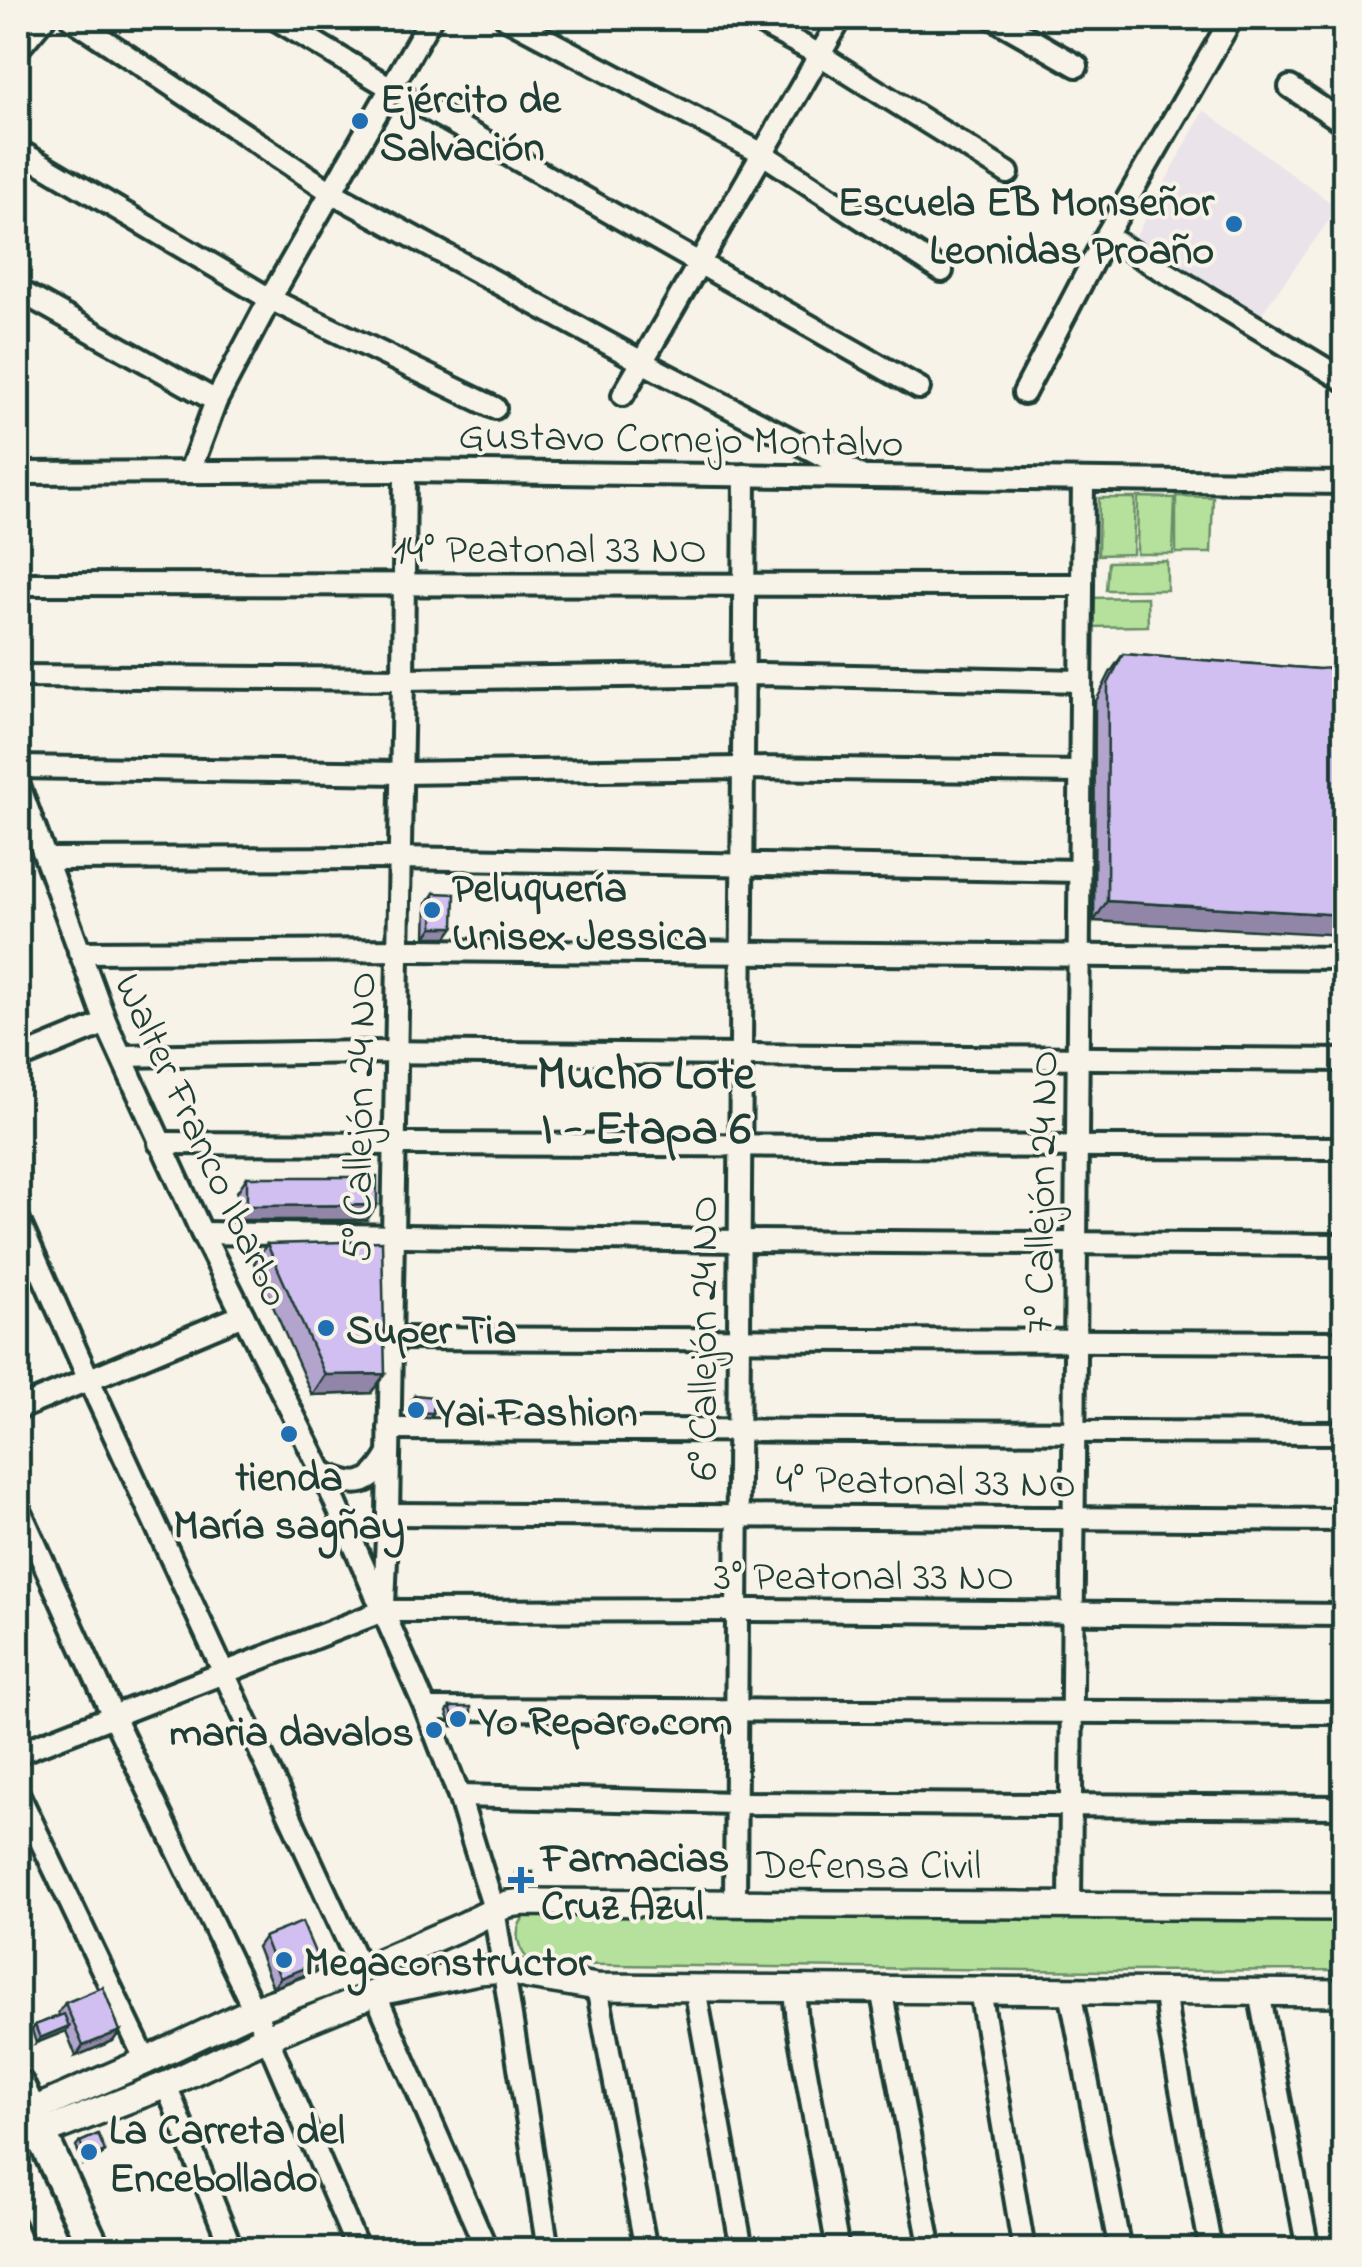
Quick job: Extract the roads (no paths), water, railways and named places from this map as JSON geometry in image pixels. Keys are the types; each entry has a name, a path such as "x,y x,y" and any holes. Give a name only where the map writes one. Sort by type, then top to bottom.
{"main road":[{"path":"24,2119 95,2250"},
{"path":"18,2166 56,2250"}],"street":[{"path":"18,49 44,18"},
{"path":"72,18 331,192 642,362 864,477"},
{"path":"274,18 920,388"},
{"path":"190,471 216,401 270,299 431,18"},
{"path":"506,18 762,154 942,270"},
{"path":"751,18 820,55 1008,174"},
{"path":"623,395 842,18"},
{"path":"993,18 1078,66"},
{"path":"1024,392 1106,236 1232,18"},
{"path":"1290,87 1344,123"},
{"path":"18,150 270,299 495,408"},
{"path":"1106,236 1344,380"},
{"path":"18,290 216,401"},
{"name":"Gustavo Cornejo Montalvo","path":"18,472 405,471 1344,482"},
{"name":"5° Callejón 24 NO","path":"383,1611 388,1514 405,471"},
{"name":"6° Callejón 24 NO","path":"735,1902 745,476"},
{"name":"7° Callejón 24 NO","path":"1070,1904 1083,480"},
{"name":"14° Peatonal 33 NO","path":"18,584 1082,586"},
{"path":"18,676 403,679 744,674 1081,681"},
{"path":"18,767 400,773 743,768 1080,772"},
{"name":"Walter Franco Ibarbo","path":"18,783 106,1023 158,1143 322,1472 426,1709 459,1796 494,1910 548,2250"},
{"path":"46,859 398,858 1079,872"},
{"path":"79,952 1344,958"},
{"path":"18,1059 106,1023"},
{"path":"122,1056 396,1052 1344,1060"},
{"path":"158,1143 1344,1148"},
{"path":"18,1219 361,1970"},
{"path":"202,1234 1344,1245"},
{"path":"18,1409 243,1315"},
{"path":"391,1338 1344,1342"},
{"path":"389,1429 1344,1433"},
{"path":"322,1472 349,1484 361,1483 380,1469 389,1454"},
{"path":"18,1506 113,1716 267,2037 358,2250"},
{"name":"4° Peatonal 33 NO","path":"388,1514 1344,1520"},
{"path":"18,1754 383,1611"},
{"name":"3° Peatonal 33 NO","path":"383,1611 1344,1615"},
{"path":"426,1709 1344,1713"},
{"path":"18,1794 146,2061"},
{"path":"459,1796 735,1803 1344,1807"},
{"name":"Defensa Civil","path":"24,2119 254,2010 361,1970 508,1904 1344,1907"},
{"path":"24,2119 166,2084 375,1993 505,1968 528,1976 597,1987 1344,1993"},
{"path":"597,1987 646,2250"},
{"path":"695,1988 742,2250"},
{"path":"794,1989 838,2250"},
{"path":"881,1990 932,2250"},
{"path":"980,1990 1024,2250"},
{"path":"1070,1991 1120,2250"},
{"path":"1165,1992 1211,2250"},
{"path":"1259,1992 1308,2250"},
{"path":"375,1993 487,2250"},
{"path":"166,2084 232,2250"}],"place":[{"name":"Ejército de Salvación","path":"360,121"},
{"name":"Escuela EB Monseñor Leonidas Proaño","path":"1234,224"},
{"name":"Peluquería Unisex Jessica","path":"432,910"},
{"name":"Super Tia","path":"326,1328"},
{"name":"Yai Fashion","path":"416,1410"},
{"name":"tienda María sagñay","path":"289,1434"},
{"name":"Yo Reparo.com","path":"458,1719"},
{"name":"maria davalos","path":"434,1730"},
{"name":"Farmacias Cruz Azul","path":"521,1880"},
{"name":"Megaconstructor","path":"284,1960"},
{"name":"La Carreta del Encebollado","path":"89,2152"}],"district":[{"name":"Mucho Lote I - Etapa 6","path":"646,1098"}]}
